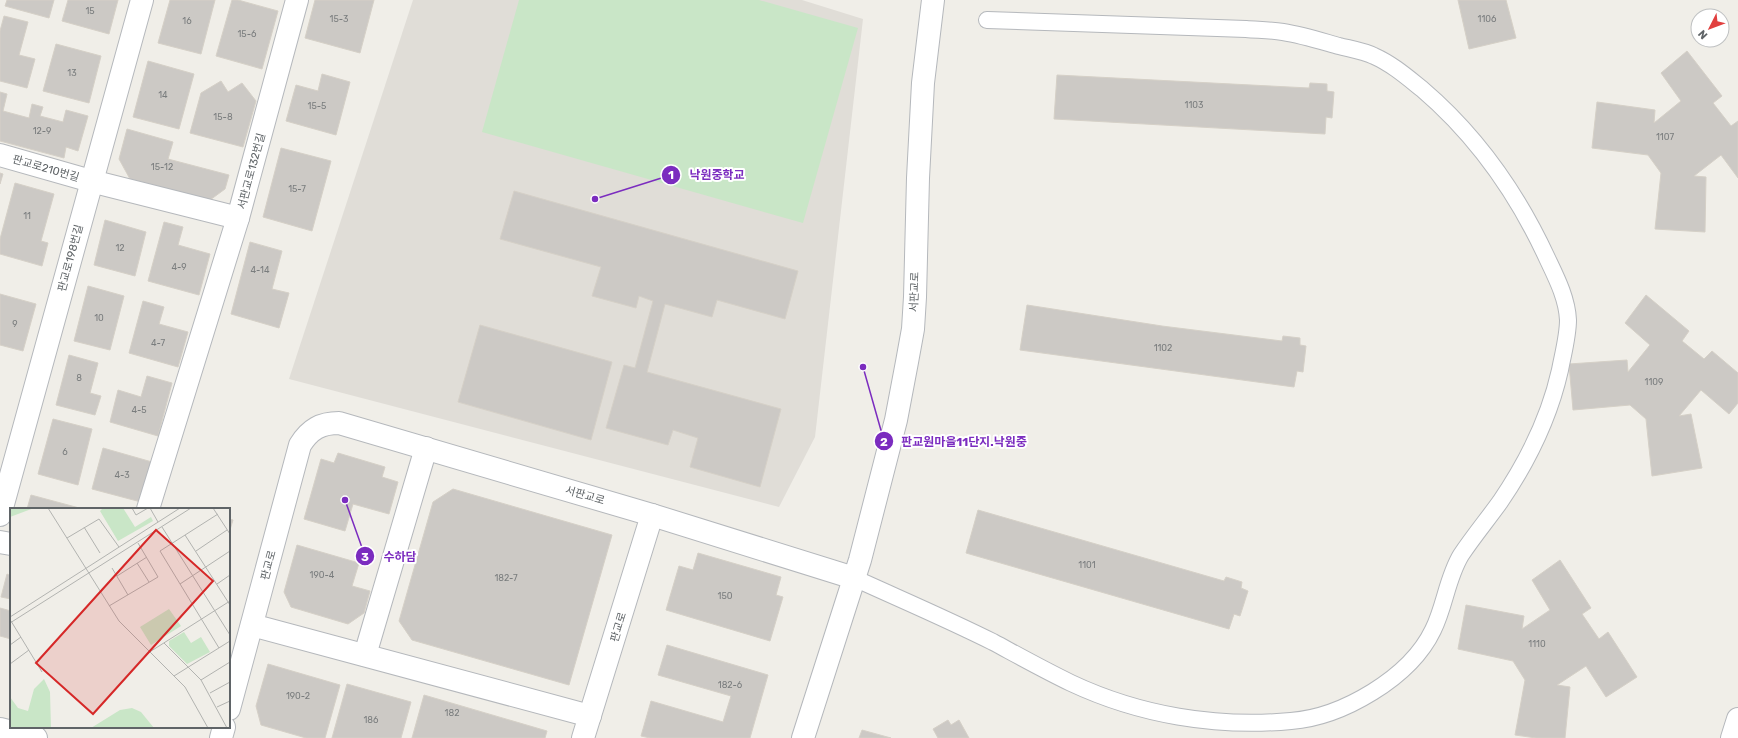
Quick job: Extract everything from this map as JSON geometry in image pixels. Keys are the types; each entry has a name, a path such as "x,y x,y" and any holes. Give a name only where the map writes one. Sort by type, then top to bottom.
{"street":[{"name":"판교로198번길","path":"0,515 142,0"},
{"name":"서판교로132번길","path":"91,181 238,218 297,0"},
{"name":"서판교로","path":"804,738 854,578 896,420 912,329 921,117 933,0"},
{"name":"판교로210번길","path":"0,155 91,181"},
{"path":"148,508 238,218"},
{"name":"서판교로","path":"316,427 327,423 339,423 652,515 854,578"},
{"name":"판교로","path":"230,705 300,445 306,435 316,427"},
{"path":"365,655 426,448"},
{"name":"판교로","path":"583,738 652,515"},
{"path":"0,542 10,544"},
{"path":"252,625 590,716"},
{"path":"1732,738 1738,719"},
{"path":"221,738 224,728"},
{"path":"0,729 36,738"}],"lane":[{"path":"854,578 988,640 1073,684 1120,703 1159,714 1197,720 1250,722 1293,721 1324,715 1350,706 1377,690 1410,661 1432,633 1442,608 1449,581 1460,558 1525,462 1542,430 1555,392 1564,350 1568,321 1565,301 1538,239 1515,197 1495,167 1473,139 1435,101 1400,71 1373,55 1282,32 1238,28 987,20"}],"shaded area":[{"path":"413,0 802,0 863,19 815,437 779,507 289,379"}],"green space":[{"path":"519,0 759,0 858,28 803,223 482,132"}],"building":[{"path":"7,0 54,0 49,18 5,6"},
{"path":"68,0 118,0 109,34 62,21"},
{"path":"170,0 215,0 201,54 158,43"},
{"path":"232,0 238,0 278,11 262,69 216,56"},
{"path":"315,0 374,0 360,53 305,38"},
{"path":"1458,0 1506,0 1516,38 1469,49"},
{"path":"4,16 28,22 19,55 35,59 27,88 0,81 0,31"},
{"path":"56,44 101,56 89,103 43,91"},
{"path":"1687,51 1722,96 1713,103 1731,126 1738,121 1738,178 1721,155 1694,176 1706,177 1705,232 1655,229 1661,173 1648,155 1592,148 1597,102 1655,110 1654,123 1681,101 1661,73"},
{"path":"148,61 194,74 179,129 133,117"},
{"path":"322,74 350,82 336,135 286,121 296,85 318,91"},
{"path":"1057,75 1309,88 1310,83 1327,84 1327,91 1334,92 1332,118 1326,117 1325,134 1054,119"},
{"path":"221,81 228,92 242,83 256,101 243,147 190,133 201,93"},
{"path":"0,92 7,94 3,111 29,118 32,104 43,107 40,116 63,122 66,110 88,116 78,151 66,147 64,158 0,141"},
{"path":"127,129 173,142 168,159 229,175 225,189 210,200 130,179 119,159"},
{"path":"281,148 331,161 312,231 263,217"},
{"path":"0,173 3,174 0,184"},
{"path":"15,183 54,194 41,241 48,243 42,266 0,254 0,239"},
{"path":"514,191 798,271 785,319 717,300 712,317 665,304 647,372 781,409 760,487 690,467 698,438 673,430 668,445 606,428 624,365 635,368 653,301 639,296 636,308 592,296 601,267 500,239"},
{"path":"105,220 146,232 135,276 94,265"},
{"path":"164,222 183,227 178,245 210,254 199,295 148,281"},
{"path":"250,242 282,251 272,289 289,293 279,328 231,314"},
{"path":"88,286 124,296 110,350 74,341"},
{"path":"0,294 36,304 23,351 0,345"},
{"path":"1646,295 1689,331 1682,341 1704,359 1712,351 1738,373 1738,403 1729,414 1701,390 1679,416 1691,414 1702,468 1652,476 1646,419 1630,405 1573,410 1569,364 1627,360 1628,372 1650,345 1625,323"},
{"path":"143,301 164,307 159,324 188,332 178,367 129,353"},
{"path":"1027,305 1162,326 1282,341 1283,336 1300,338 1300,345 1306,346 1303,372 1297,371 1294,387 1020,350"},
{"path":"480,325 612,362 591,440 458,402"},
{"path":"69,355 98,363 90,393 101,396 95,415 56,405"},
{"path":"147,376 172,383 158,436 110,422 118,390 141,397"},
{"path":"53,419 92,429 78,485 38,474"},
{"path":"103,448 152,462 141,502 92,489"},
{"path":"338,453 385,467 382,477 398,482 389,514 353,504 345,531 304,519 321,459 334,463"},
{"path":"453,489 612,535 569,685 412,640 399,621 433,502"},
{"path":"31,495 79,508 27,508"},
{"path":"978,510 1224,581 1226,577 1242,582 1241,588 1248,591 1240,616 1234,614 1229,629 966,553"},
{"path":"230,519 233,520 230,530"},
{"path":"297,545 359,563 352,586 370,591 364,613 348,624 291,607 284,592"},
{"path":"698,553 781,577 776,595 783,597 770,641 666,610 679,566 693,570"},
{"path":"1560,560 1591,608 1582,614 1599,639 1608,632 1637,677 1606,697 1586,666 1557,685 1570,687 1565,738 1536,738 1515,735 1525,680 1513,661 1458,649 1466,605 1524,616 1522,629 1550,610 1532,580"},
{"path":"7,574 10,576 10,599 1,597"},
{"path":"0,608 10,611 10,639 0,636"},
{"path":"667,645 768,675 750,738 650,738 641,736 651,701 723,722 731,696 658,675"},
{"path":"268,664 340,685 325,738 306,738 261,725 256,706"},
{"path":"347,684 411,702 401,738 332,738"},
{"path":"424,695 547,731 545,738 412,738"},
{"path":"948,720 951,725 959,720 969,738 938,738 933,729"},
{"path":"862,730 891,738 859,738"}],"place":[{"name":"낙원중학교","path":"595,199"},
{"name":"판교원마을11단지.낙원중","path":"863,367"},
{"name":"수하담","path":"345,500"}]}
